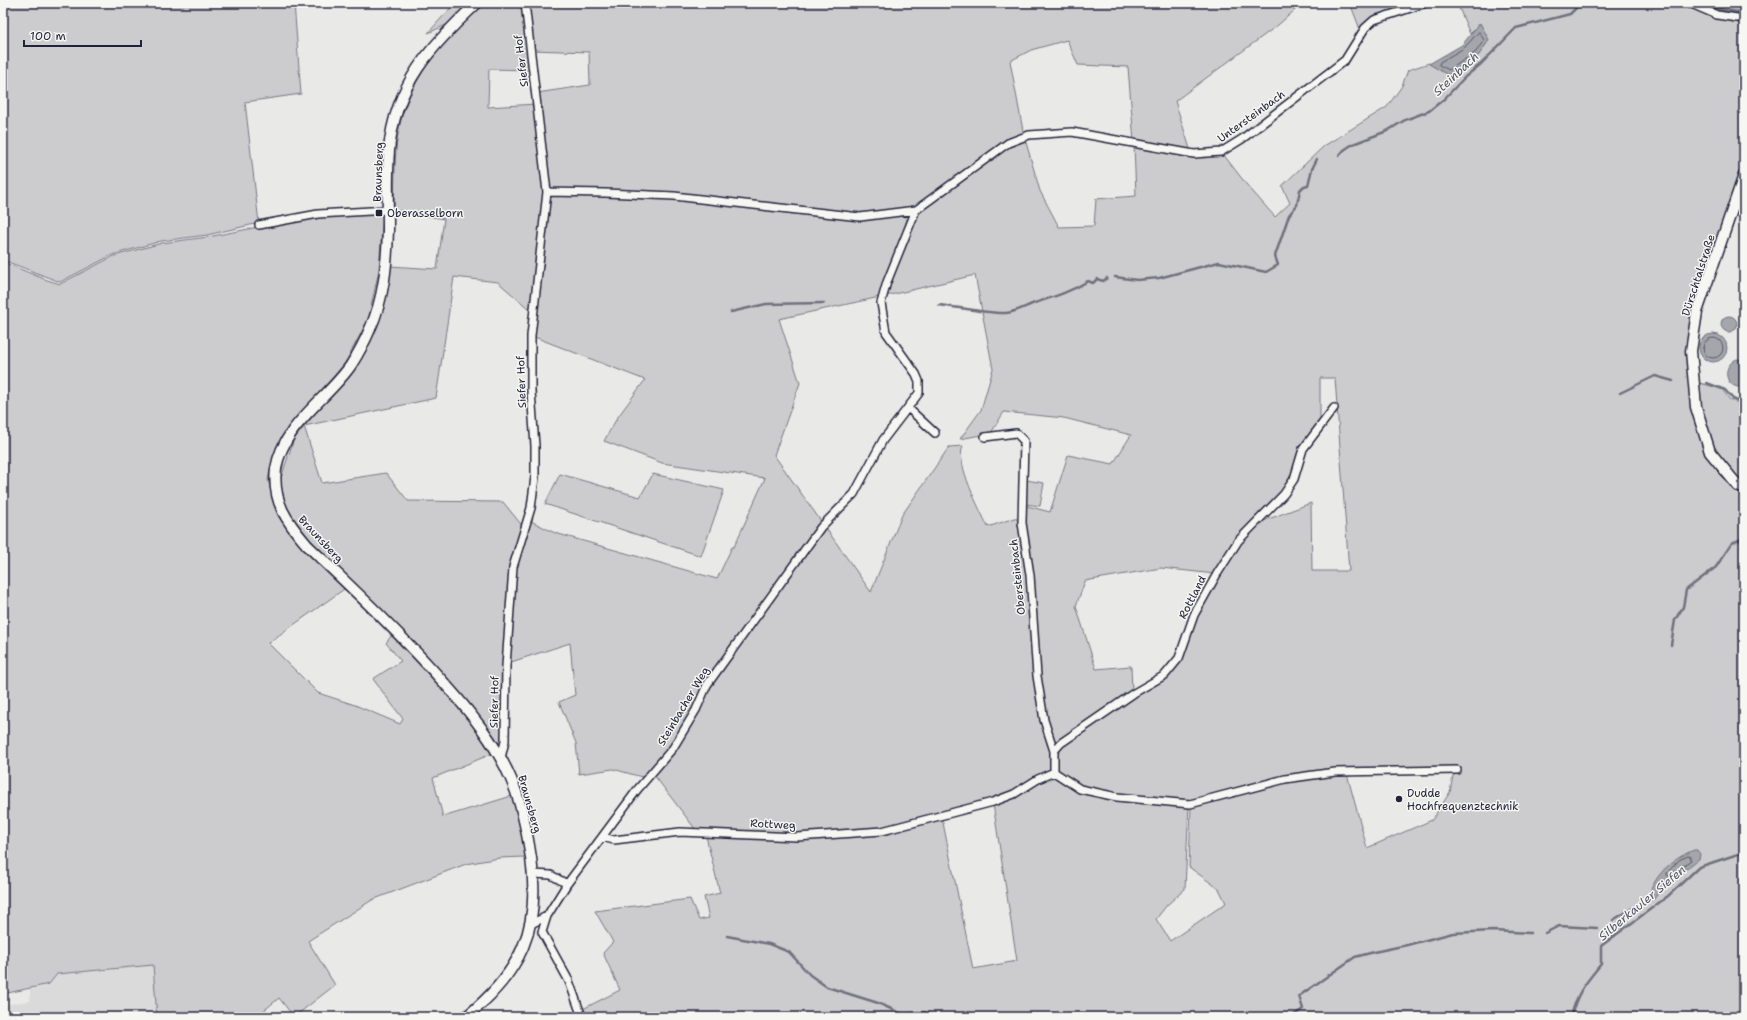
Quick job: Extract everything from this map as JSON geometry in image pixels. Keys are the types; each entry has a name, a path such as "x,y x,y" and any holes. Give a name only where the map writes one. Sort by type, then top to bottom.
{"main road":[{"name":"Braunsberg","path":"466,1017 490,996 510,973 524,944 530,924 534,896 534,874 521,807 512,779 484,732 463,704 412,647 307,545 293,529 282,511 275,491 277,467 288,439 297,426 351,365 371,328 385,273 389,149 396,111 402,95 411,77 433,46 448,29 477,3"},
{"name":"Dürschtalstraße","path":"1744,175 1697,312 1691,351 1696,407 1710,452 1738,486 1744,490"}],"street":[{"name":"Siefer Hof","path":"500,758 505,741 506,666 513,567 531,508 535,476 531,336 547,192 525,3"},
{"name":"Untersteinbach","path":"916,210 1008,143 1029,135 1072,132 1194,154 1221,152 1242,139 1345,60 1365,28 1374,20 1426,3"},
{"path":"1689,3 1717,15 1744,18"},
{"path":"547,192 674,196 860,218 916,210 888,282 882,303 886,332 919,381 919,393 908,408 934,433"},
{"path":"259,225 318,214 388,210"},
{"name":"Steinbacher Weg","path":"547,916 567,884 637,790 673,748 696,710 707,685 822,527 854,494 883,440 908,408"},
{"name":"Rottland","path":"1054,751 1061,744 1128,697 1165,675 1179,658 1194,615 1217,574 1238,541 1284,494 1294,479 1304,450 1334,408"},
{"name":"Obersteinbach","path":"985,437 1016,433 1024,441 1022,523 1030,575 1036,676 1044,720 1054,751"},
{"path":"1054,751 1054,772 1080,789 1125,798 1190,804 1286,779 1335,772 1457,770"},
{"name":"Rottweg","path":"602,837 614,840 680,832 705,831 797,837 882,831 941,817 993,802 1014,794 1038,779 1054,772"},
{"path":"534,874 551,875 567,884"},
{"path":"530,924 547,916"},
{"path":"547,916 542,932 569,981 582,1017"}],"shaded area":[{"path":"3,3 294,3 301,94 245,102 259,223 207,235 161,241 112,255 60,282 3,260"},
{"path":"455,3 469,3 446,25 428,33"},
{"path":"483,3 522,3 531,70 489,69 488,107 536,104 545,192 530,310 498,282 454,277 436,398 305,426 354,368 390,266 437,269 444,219 394,210 395,162 398,134 403,114 419,78 442,46"},
{"path":"527,3 1303,3 1278,25 1175,101 1191,152 1134,142 1128,67 1078,65 1067,40 1031,50 1010,61 1024,136 915,208 859,216 673,194 548,191 537,93 590,85 589,52 532,50"},
{"path":"1350,3 1421,3 1372,19 1361,32"},
{"path":"1457,3 1684,3 1712,16 1744,22 1744,169 1695,309 1687,350 1693,408 1708,454 1737,488 1744,493 1744,1017 584,1017 581,1010 620,990 603,953 613,942 595,911 690,899 699,920 709,918 704,897 720,893 705,832 735,834 735,832 696,830 654,775 684,732 697,710 708,686 825,527 871,592 902,515 949,447 963,446 961,454 965,475 988,527 1014,518 1019,520 1030,576 1035,676 1043,719 1053,752 1053,771 1008,795 993,801 880,831 942,818 973,969 1017,961 993,804 1055,773 1053,749 1036,665 1032,577 1024,523 1023,505 1050,512 1068,455 1113,464 1131,435 1064,418 1004,412 991,433 960,439 981,410 993,369 975,275 886,296 917,211 1009,144 1025,139 1040,191 1059,227 1094,226 1096,199 1136,196 1134,145 1193,155 1223,154 1246,184 1275,217 1290,203 1282,186 1324,146 1387,107 1402,86 1408,70 1429,63 1449,75 1479,54 1489,40 1480,24 1470,34","holes":["1320,378 1335,378 1349,571 1312,571 1311,503 1258,523 1240,541 1195,616 1179,659 1165,675 1071,738 1132,692 1131,666 1096,669 1076,606 1085,581 1161,568 1215,574 1237,540 1283,493 1292,479 1302,448 1320,424","1460,768 1459,771 1454,771 1450,792 1432,820 1367,848 1347,774 1286,781 1191,805 1189,867 1219,889 1226,903 1170,941 1156,919 1167,905 1185,889 1189,803 1284,778 1335,771"]},
{"path":"1707,3 1744,3 1744,16 1709,9"},
{"path":"549,195 674,198 861,219 903,214 907,220 880,297 779,319 800,383 774,455 823,524 705,684 683,729 656,766 642,777 613,769 579,774 576,743 559,702 575,695 570,643 508,663 514,567 529,520 555,533 717,579 732,547 734,547 765,478 662,463 604,441 617,418 645,380 532,336"},
{"path":"383,213 379,270 368,320 345,363 284,434 271,465 268,480 278,516 296,539 347,587 268,643 318,693 355,705 400,724 403,719 373,679 401,661 386,643 394,632 462,710 494,753 433,778 443,817 515,795 523,834 525,857 499,858 466,864 372,900 308,941 335,985 294,1017 279,998 256,1017 157,1017 153,965 57,974 49,984 3,994 3,262 60,284 114,256 162,243 208,237 319,215"},
{"path":"1696,382 1722,389 1729,399 1744,406 1744,485 1716,450 1710,438 1705,426 1698,398"},
{"path":"304,427 322,483 386,473 408,501 503,502 524,528 511,567 501,745 499,747 457,692 410,639 314,544 287,510 280,481 294,439"},
{"path":"560,474 640,497 653,474 724,490 701,556 545,504"},
{"path":"1026,480 1044,483 1040,506 1025,504"},
{"path":"153,965 157,1017 3,1017 3,1005 30,1001 30,989 49,984 57,974"}],"water":[{"path":"1480,23 1489,40 1479,55 1448,75 1429,64 1462,45"},
{"path":"1726,316 1732,316 1737,321 1735,330 1732,332 1726,332 1721,327 1721,321"},
{"path":"1713,334 1723,338 1727,348 1723,358 1713,362 1703,358 1699,348 1703,338"},
{"path":"1737,359 1744,360 1744,387 1732,385 1727,377 1728,367"},
{"path":"1697,850 1700,854 1699,859 1664,885 1654,899 1647,902 1653,885 1664,870 1678,858"}],"waterway":[{"name":"Steinbach","path":"1339,156 1344,150 1353,144 1387,131 1405,120 1429,111 1481,64 1516,28 1570,14 1581,3"},
{"path":"1713,8 1744,13"},
{"path":"1115,277 1137,280 1159,278 1219,262 1266,272 1278,265 1275,256 1289,215 1297,205 1300,190 1304,186 1308,185 1312,169 1317,159"},
{"path":"939,305 1006,313 1064,293 1088,281 1093,283 1097,279 1103,281 1107,278"},
{"path":"731,312 766,304 824,303"},
{"path":"1620,393 1655,376 1673,381"},
{"path":"1707,383 1725,390 1733,399 1744,404"},
{"path":"1671,645 1675,620 1683,607 1686,590 1716,567 1732,543 1744,538"},
{"name":"Silberkauler Siefen","path":"1571,1017 1579,995 1586,983 1601,964 1601,946 1668,896 1699,867 1744,852"},
{"path":"1613,920 1633,908"},
{"path":"1545,933 1559,926 1597,928"},
{"path":"1291,1017 1303,1009 1299,996 1355,957 1453,933 1493,931 1530,933"},
{"path":"727,936 769,944 789,952 810,975 827,987 878,1003 902,1014 925,1012 935,1017"}],"place":[{"name":"Oberasselborn","path":"379,213"},
{"name":"Dudde Hochfrequenztechnik","path":"1399,799"}]}
